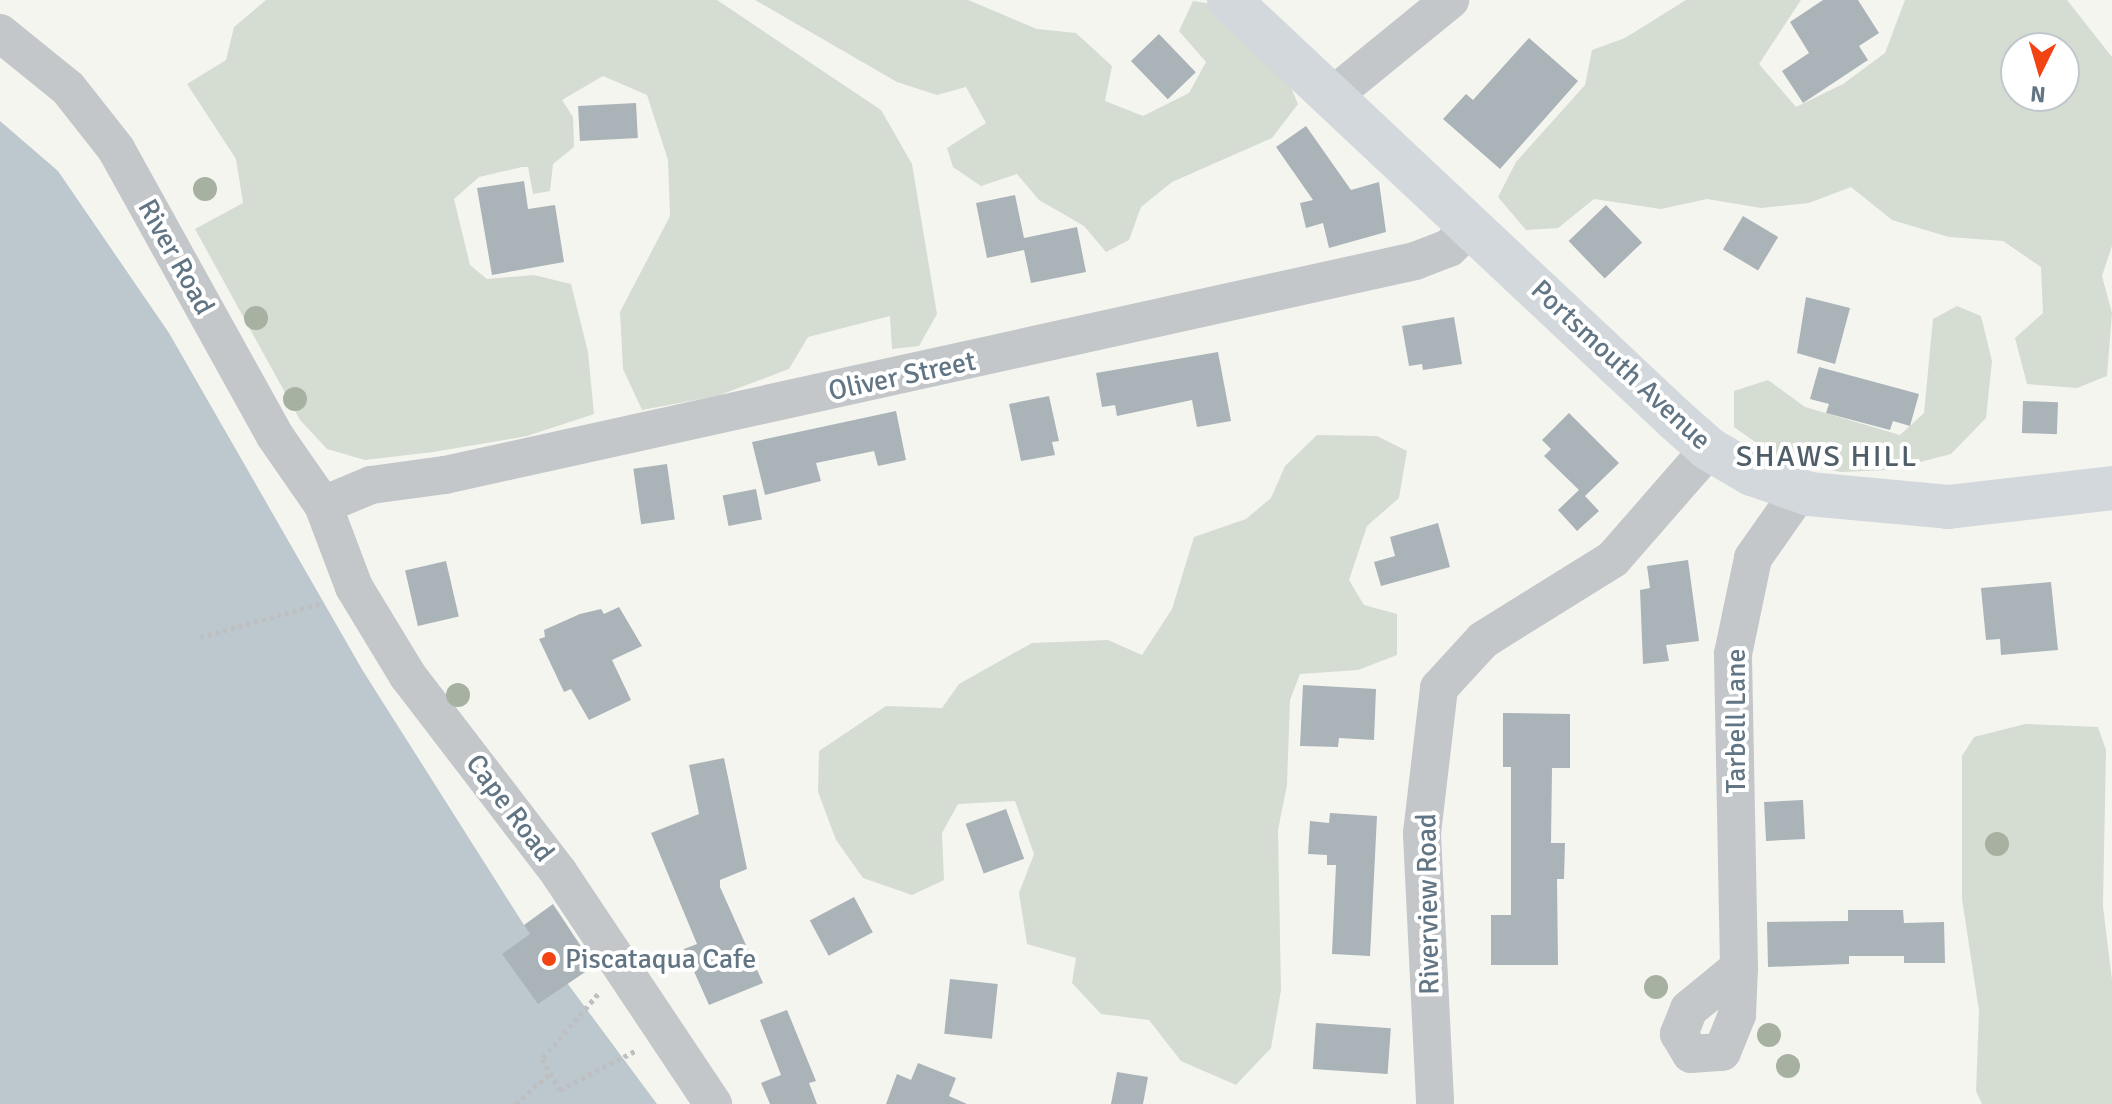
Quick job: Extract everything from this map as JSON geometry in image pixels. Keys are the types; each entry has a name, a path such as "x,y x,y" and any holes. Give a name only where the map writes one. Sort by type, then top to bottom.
{"main road":[{"name":"Portsmouth Avenue","path":"1229,0 1709,449 1752,474 1800,491 1867,503 1948,507 2112,488"}],"street":[{"path":"1331,97 1450,0"},
{"name":"River Road","path":"0,33 68,88 116,149 275,436 323,505"},
{"name":"Oliver Street","path":"323,505 371,485 461,471 1415,261 1449,248 1471,226"},
{"name":"Riverview Road","path":"1435,1101 1422,833 1439,688 1483,640 1613,559 1709,449"},
{"name":"Tarbell Lane","path":"1739,968 1733,654 1753,558 1800,491"},
{"name":"Cape Road","path":"323,505 354,587 408,676 559,873 713,1104"}],"path":[{"path":"200,637 328,601"},
{"path":"598,994 542,1059 560,1090 636,1051"},
{"path":"516,1104 550,1073"}],"shaded area":[{"path":"266,0 717,0 881,110 912,164 937,314 919,346 892,349 890,316 808,337 789,369 717,396 642,410 623,369 620,312 670,216 668,160 647,95 603,76 562,100 573,117 574,147 553,164 550,191 533,194 528,167 522,167 479,177 454,199 470,265 487,279 534,275 571,284 588,352 594,414 527,436 433,452 365,460 327,449 300,420 195,229 243,203 236,159 187,84 226,60 234,27"},
{"path":"755,0 968,0 1037,29 1076,33 1112,66 1105,101 1143,116 1189,93 1206,62 1179,31 1193,1 1218,5 1282,66 1298,104 1272,138 1172,182 1141,207 1129,240 1106,252 1084,226 1039,200 1017,174 981,186 953,167 947,148 986,123 966,87 937,95 897,82"},
{"path":"1686,0 1801,0 1759,64 1796,107 1843,84 1885,53 1905,0 2067,0 2112,57 2112,246 2102,276 2112,313 2107,376 2077,388 2027,384 2015,338 2043,313 2041,267 2003,241 1949,237 1892,220 1851,187 1809,203 1761,208 1707,199 1661,209 1594,199 1558,228 1526,230 1498,197 1516,162 1585,85 1592,50 1625,38"},
{"path":"0,121 58,171 169,333 363,671 524,925 657,1104 0,1104"},
{"path":"1957,306 1981,316 1992,361 1986,418 1951,454 1889,470 1840,472 1775,456 1734,427 1734,391 1768,380 1805,407 1900,435 1924,413 1933,319"},
{"path":"1317,435 1377,436 1407,451 1399,498 1367,526 1349,580 1364,605 1397,614 1397,655 1358,670 1300,674 1290,700 1287,785 1278,830 1281,990 1271,1048 1236,1085 1181,1061 1149,1020 1101,1014 1072,983 1076,958 1027,944 1019,893 1034,854 1015,801 958,804 942,833 944,880 912,895 863,878 836,840 818,792 819,751 886,706 942,708 959,684 1032,643 1108,640 1142,655 1172,609 1194,537 1246,519 1271,498 1285,466"},
{"path":"2025,724 2098,727 2106,750 2103,906 2112,980 2112,1104 1982,1104 1976,1091 1979,1011 1962,899 1962,756 1974,737"}],"building":[{"path":"1823,0 1858,0 1879,33 1859,46 1868,60 1803,103 1782,71 1809,53 1790,22"},
{"path":"1159,34 1196,72 1168,99 1131,61"},
{"path":"1529,38 1578,81 1500,169 1443,119 1466,94 1473,100"},
{"path":"636,103 638,138 580,141 578,106"},
{"path":"1306,126 1351,190 1379,182 1386,232 1329,248 1323,223 1306,228 1300,203 1313,200 1276,147"},
{"path":"524,181 528,209 555,205 564,262 492,275 477,188"},
{"path":"1015,195 1024,238 1077,227 1086,272 1031,283 1024,250 987,258 976,203"},
{"path":"1606,205 1642,242 1605,279 1569,241"},
{"path":"1743,216 1778,237 1758,271 1723,249"},
{"path":"1806,297 1850,308 1835,364 1797,353"},
{"path":"1454,317 1462,364 1423,370 1422,364 1409,366 1402,326"},
{"path":"1218,352 1231,421 1197,427 1192,400 1117,416 1115,405 1102,407 1096,373"},
{"path":"1819,367 1919,394 1910,426 1893,421 1890,430 1826,413 1829,404 1810,399"},
{"path":"1049,396 1059,441 1052,442 1055,455 1021,461 1009,404"},
{"path":"2023,401 2058,402 2057,434 2022,433"},
{"path":"896,411 906,460 878,466 874,451 816,463 821,481 765,495 752,442"},
{"path":"1569,413 1619,463 1585,496 1599,511 1577,531 1558,510 1579,490 1544,456 1551,449 1542,440"},
{"path":"667,464 675,519 641,524 633,469"},
{"path":"756,489 762,519 729,526 723,495"},
{"path":"1438,523 1450,567 1381,586 1374,562 1395,556 1390,537"},
{"path":"1688,560 1699,641 1666,645 1669,661 1643,664 1640,590 1650,588 1647,566"},
{"path":"446,561 459,617 418,626 405,570"},
{"path":"2051,582 2058,650 2001,655 2000,639 1986,640 1981,588"},
{"path":"619,607 642,646 612,660 631,700 589,720 571,689 564,692 539,639 545,637 544,630 580,614 601,609 604,614"},
{"path":"1303,685 1376,689 1374,740 1339,738 1338,747 1300,746"},
{"path":"1503,713 1570,714 1570,768 1552,768 1551,843 1565,843 1564,879 1557,879 1558,965 1491,965 1491,915 1511,915 1511,767 1503,767"},
{"path":"724,758 747,869 720,880 720,887 763,983 709,1005 684,949 697,944 651,833 699,814 689,765"},
{"path":"1803,800 1805,839 1766,841 1764,802"},
{"path":"1006,809 1024,859 984,874 966,824"},
{"path":"1330,813 1377,816 1370,956 1332,954 1336,865 1327,865 1327,855 1308,854 1310,821 1329,823"},
{"path":"854,897 873,932 829,956 810,920"},
{"name":"Piscataqua Cafe","path":"553,904 594,966 538,1004 502,954 530,934 524,925"},
{"path":"1848,910 1903,910 1904,923 1944,922 1945,963 1904,963 1904,956 1849,956 1849,964 1768,967 1767,922 1848,921"},
{"path":"950,979 998,984 992,1039 944,1034"},
{"path":"787,1010 816,1081 809,1083 817,1104 770,1104 761,1083 781,1075 760,1020"},
{"path":"1316,1023 1391,1028 1388,1074 1313,1069"},
{"path":"918,1063 956,1078 949,1096 967,1104 886,1104 897,1074 911,1080"},
{"path":"1117,1072 1148,1077 1143,1104 1111,1104"}],"place":[{"name":"Piscataqua Cafe","path":"549,959"}],"district":[{"name":"SHAWS HILL","path":"1827,457"}]}
